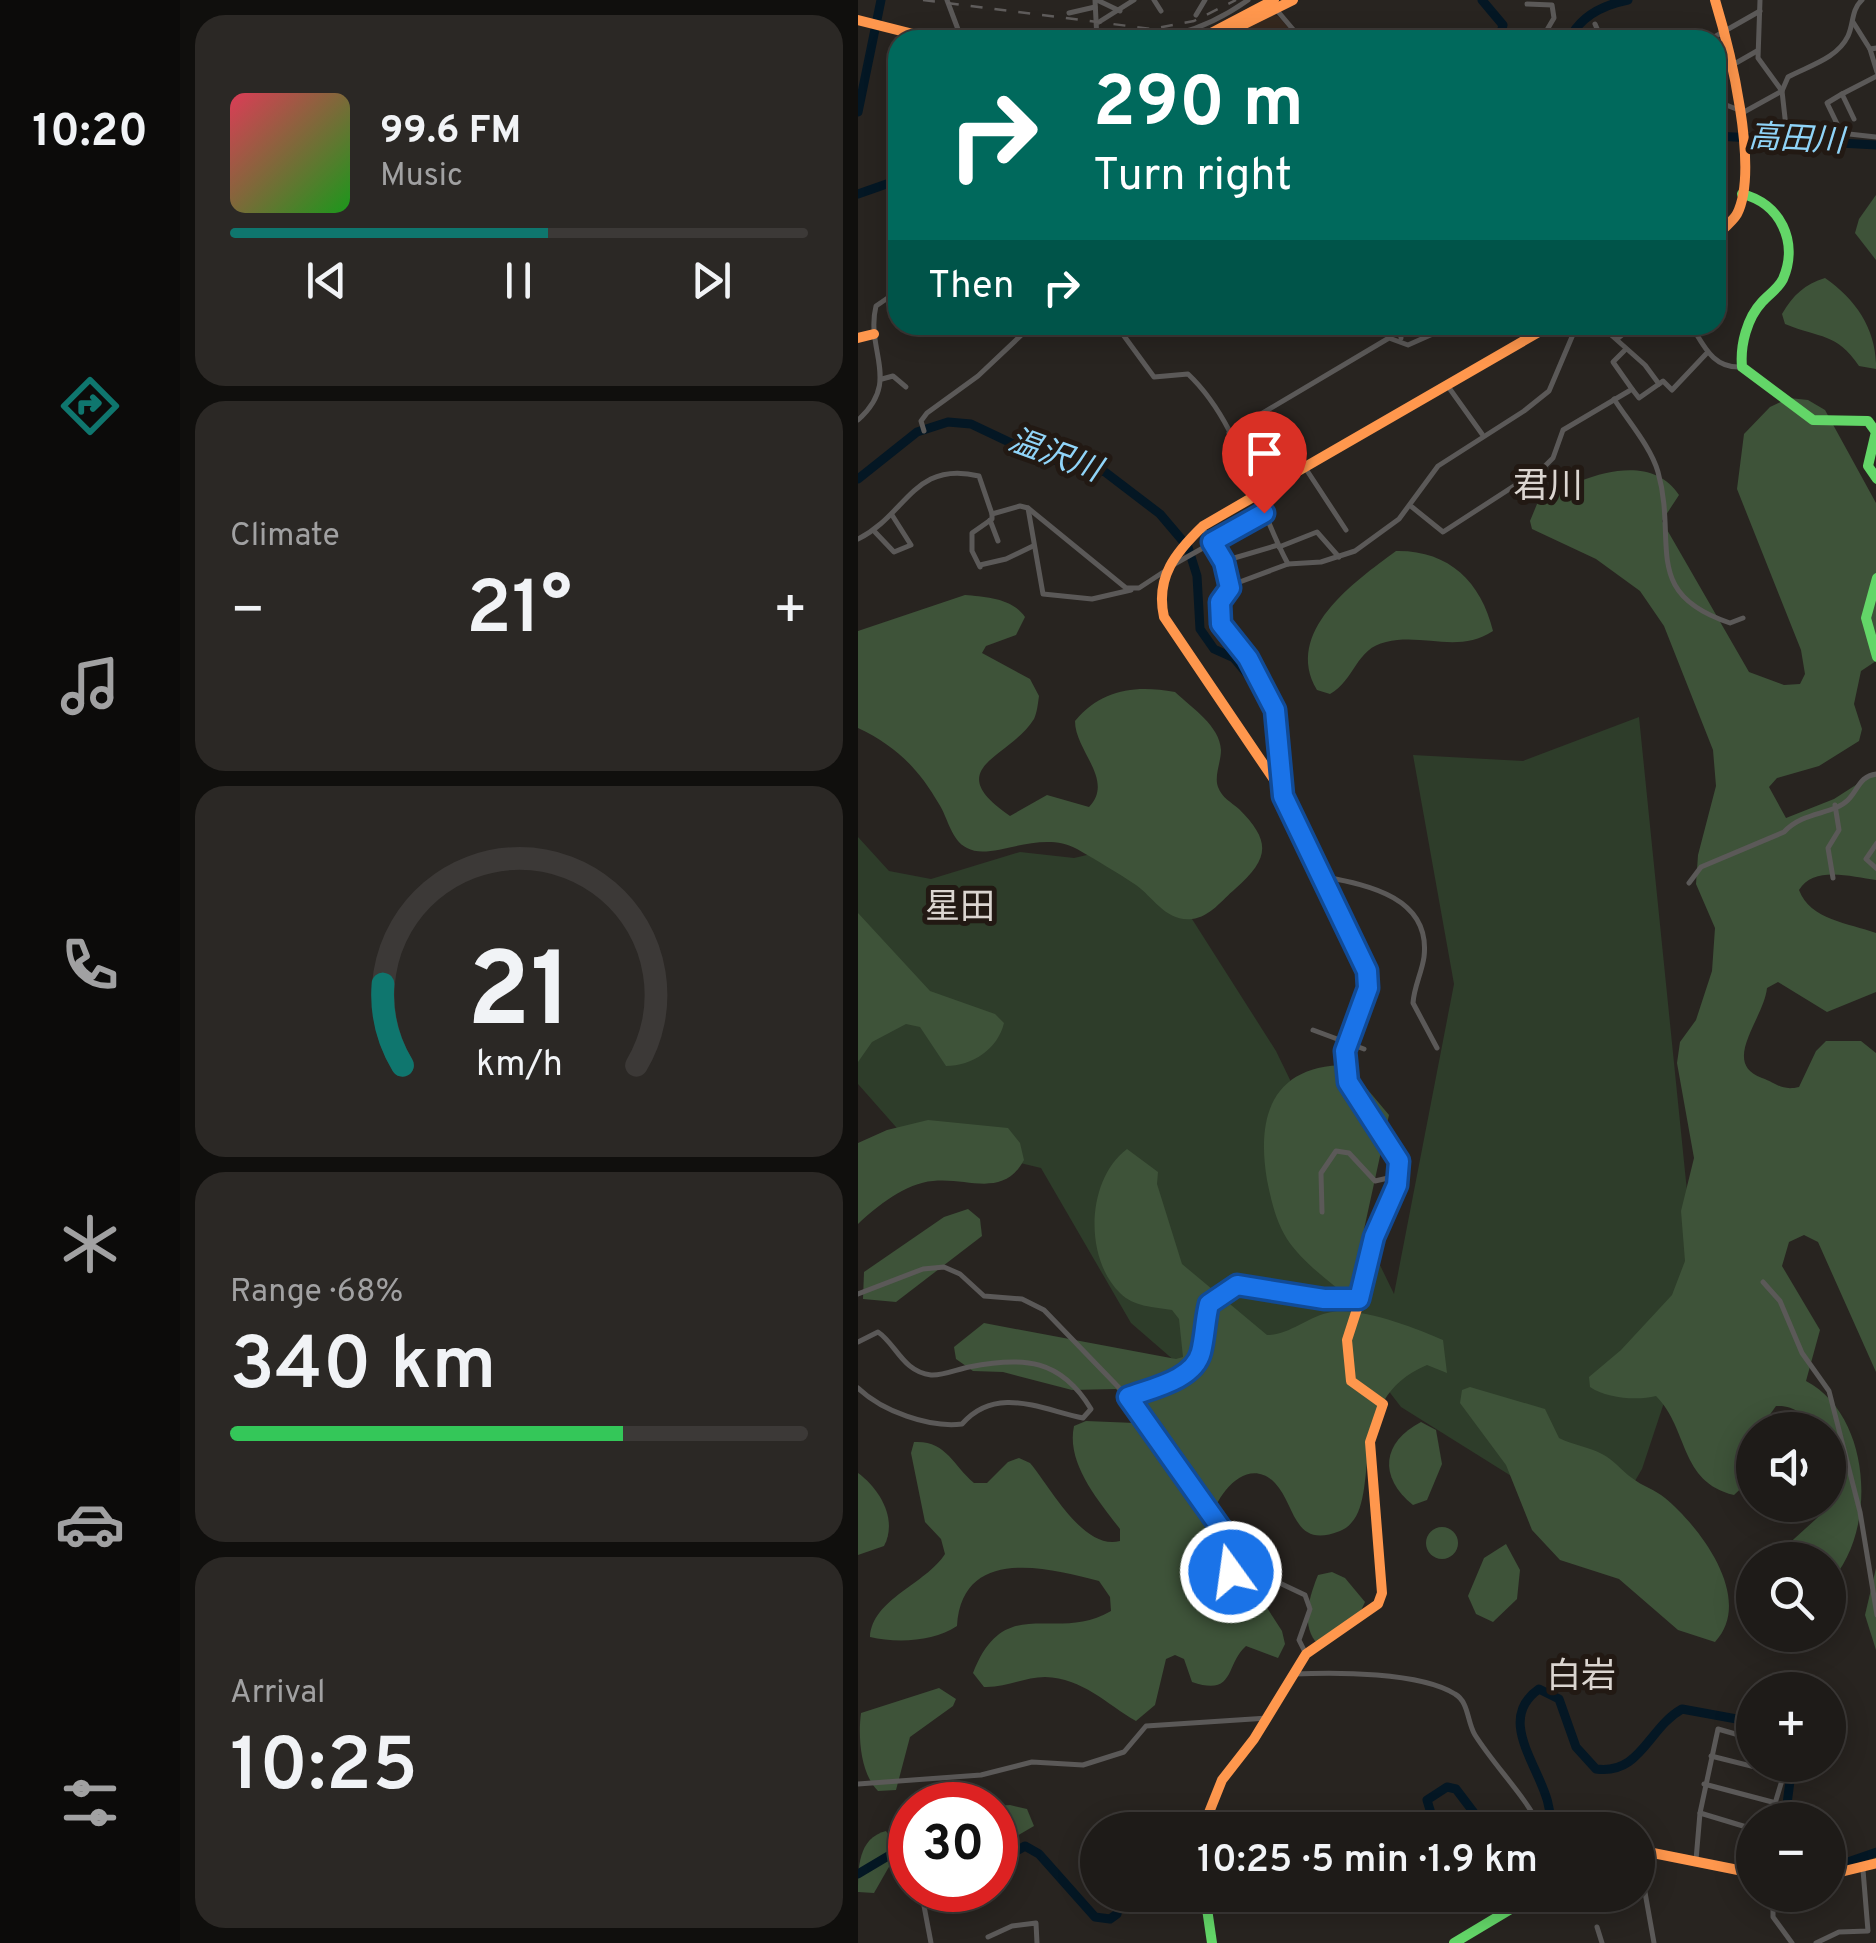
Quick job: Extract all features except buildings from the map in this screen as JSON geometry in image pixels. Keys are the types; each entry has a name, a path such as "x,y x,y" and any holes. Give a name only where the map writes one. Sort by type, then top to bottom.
{"main road":[{"path":"1218,30 1274,2 1293,0"},
{"path":"1715,0 1725,30"},
{"path":"1228,30 1274,2"},
{"path":"858,23 888,32"},
{"path":"858,23 891,30"},
{"path":"1726,34 1736,63 1744,118 1742,194 1738,214 1726,226"},
{"path":"1742,194 1754,195 1774,208 1788,256 1781,283 1758,307 1740,354 1742,367 1813,420 1868,422 1876,432 1868,466 1876,478"},
{"path":"858,338 874,334"},
{"path":"1209,1812 1222,1780 1268,1718 1306,1654 1372,1611 1382,1593 1381,1537 1369,1456 1382,1404 1351,1381 1346,1369 1347,1334 1374,1237 1398,1176 1395,1152 1365,1114 1348,1082 1345,1051 1368,988 1367,971 1282,790 1164,617 1160,593 1166,570 1202,527 1535,335"},
{"path":"1876,578 1865,611 1868,641 1876,658"},
{"path":"1655,1854 1736,1869"},
{"path":"1846,1871 1871,1866"},
{"path":"1207,1912 1212,1943"},
{"path":"1454,1943 1506,1912"}],"street":[{"path":"947,0 958,30"},
{"path":"1100,22 1134,0"},
{"path":"1154,0 1160,11"},
{"path":"1196,15 1205,0"},
{"path":"1184,30 1219,18 1248,0"},
{"path":"1760,0 1757,50 1782,91 1786,127 1876,136"},
{"path":"1726,108 1744,118 1782,91 1788,77 1838,50 1853,22 1854,7 1850,0"},
{"path":"1854,7 1862,0"},
{"path":"1069,13 1096,2 1120,11"},
{"path":"1096,2 1099,30"},
{"path":"1274,2 1295,30"},
{"path":"1527,4 1552,5 1554,18 1547,30"},
{"path":"1726,34 1760,11"},
{"path":"1842,135 1828,103 1876,74 1873,48 1853,22"},
{"path":"1596,24 1598,30"},
{"path":"1736,63 1757,50"},
{"path":"1842,94 1854,119"},
{"path":"858,420 872,406 882,379 874,334 876,306 888,297"},
{"path":"923,428 927,414 978,376 1021,335"},
{"path":"1123,335 1154,377 1192,378 1229,433 1288,564"},
{"path":"1401,335 1401,341"},
{"path":"1229,433 1382,342 1394,337 1408,345 1430,335"},
{"path":"1282,790 1275,710 1248,658 1229,637 1218,616 1220,602 1230,588 1288,564 1339,557 1367,543 1412,506 1438,466 1482,434 1524,411 1548,391 1573,335"},
{"path":"1611,335 1658,384"},
{"path":"1617,340 1623,335"},
{"path":"1696,335 1706,354 1725,366 1742,367"},
{"path":"1626,349 1613,362 1638,398 1663,381 1672,390 1706,354"},
{"path":"882,379 893,376 906,387"},
{"path":"1448,385 1482,434"},
{"path":"1412,506 1442,532 1553,458 1562,430 1632,389"},
{"path":"1614,399 1658,470 1672,585 1690,605 1708,614 1730,624 1743,618"},
{"path":"1304,466 1346,530"},
{"path":"858,539 874,531 924,481 954,472 979,476 998,541"},
{"path":"1033,546 1006,560 980,566 972,534 991,517 1020,506 1028,508 1132,589"},
{"path":"1028,508 1043,594 1092,600 1132,589 1182,559 1188,545 1212,542 1264,513"},
{"path":"874,531 894,552 907,548 911,544 892,515"},
{"path":"1202,527 1224,562 1230,588"},
{"path":"1224,562 1320,532 1339,557"},
{"path":"1307,536 1311,543"},
{"path":"1689,883 1701,867 1850,799 1867,776 1876,774"},
{"path":"1834,878 1828,848 1839,830 1835,806"},
{"path":"1876,843 1866,859 1876,869"},
{"path":"1326,877 1388,894 1419,923 1424,954 1413,1002 1437,1048"},
{"path":"1312,1030 1364,1049"},
{"path":"1322,1212 1322,1172 1336,1151 1349,1154 1375,1181 1398,1176"},
{"path":"858,1294 924,1269 952,1269 984,1296 1022,1299 1044,1310 1128,1397 1225,1534 1231,1572 1250,1570 1305,1595 1310,1609 1299,1640 1306,1654"},
{"path":"1763,1282 1780,1301 1802,1354 1829,1392 1860,1512 1876,1615"},
{"path":"1128,1397 1172,1381 1193,1366 1201,1352 1209,1304 1228,1288 1246,1285 1324,1299 1359,1299"},
{"path":"858,1342 878,1332 883,1334 899,1358 932,1375 987,1363 1051,1366 1069,1378 1091,1408 1083,1418 1003,1400 987,1404 962,1424 929,1424 883,1405 858,1388"},
{"path":"1294,1674 1368,1674 1454,1692 1464,1703 1472,1730 1532,1812"},
{"path":"858,1784 981,1774 1032,1762 1083,1765 1124,1752 1146,1726 1268,1718"},
{"path":"1696,1860 1704,1784 1718,1729 1736,1734"},
{"path":"1711,1756 1736,1762"},
{"path":"1704,1784 1772,1802"},
{"path":"1700,1814 1736,1824"},
{"path":"1816,1943 1839,1932 1868,1931 1871,1866"},
{"path":"925,1912 931,1943"},
{"path":"1649,1912 1654,1943"},
{"path":"1773,1912 1792,1943"},
{"path":"988,1937 1012,1926 1036,1923 1038,1943"},
{"path":"1597,1927 1602,1943"}],"shaded area":[{"path":"1271,15 1278,16 1290,30 1240,30"}],"green space":[{"path":"1876,195 1876,260 1855,233 1859,219"},
{"path":"1825,278 1847,296 1863,318 1873,342 1876,369 1859,366 1843,347 1827,338 1785,324 1782,314 1795,296"},
{"path":"1789,398 1808,400 1825,410 1876,503 1876,661 1861,671 1854,704 1862,729 1859,741 1819,766 1777,778 1769,787 1786,818 1834,799 1876,772 1876,880 1824,875 1814,877 1799,890 1804,900 1821,914 1876,933 1876,992 1827,1012 1778,982 1767,988 1744,1051 1745,1062 1750,1071 1788,1088 1799,1087 1816,1051 1826,1041 1861,1041 1876,1053 1876,1372 1818,1242 1804,1235 1789,1242 1782,1266 1820,1330 1806,1381 1838,1412 1798,1412 1776,1406 1772,1412 1736,1412 1734,1495 1703,1479 1667,1409 1656,1396 1622,1398 1604,1394 1590,1387 1589,1377 1621,1350 1672,1295 1685,1261 1681,1211 1694,1158 1677,1063 1680,1042 1696,1020 1712,971 1715,928 1696,884 1698,855 1716,786 1713,750 1664,626 1640,591 1596,559 1532,529 1530,521 1537,504 1591,477 1631,470 1666,481 1679,495 1662,521 1749,672 1784,685 1800,684 1805,674 1801,650 1737,489 1744,434 1770,407"},
{"path":"1396,551 1431,556 1460,572 1480,597 1493,631 1467,641 1400,640 1376,645 1338,688 1330,694 1317,690 1309,669 1309,648 1316,629 1344,593"},
{"path":"965,595 1006,602 1025,617 1016,635 986,646 982,653 1030,679 1039,696 1034,719 980,774 980,786 1010,816 1047,795 1089,807 1098,786 1075,721 1108,696 1146,689 1175,692 1210,725 1221,750 1218,787 1257,831 1262,850 1255,868 1215,907 1198,918 1175,917 1129,880 1062,844 1032,843 989,851 967,848 953,834 939,804 914,769 895,750 858,728 858,631"},
{"path":"1639,717 1698,1300 1642,1469 1604,1534 1401,1407 1354,1346 1176,1362 1131,1323 1041,1168 903,1135 858,1084 858,837 889,871 931,879 1020,852 1074,858 1143,842 1276,1051 1394,1294 1454,984 1413,755 1523,761"},
{"path":"858,913 930,991 995,1014 1004,1023 990,1048 974,1059 946,1066 920,1027 906,1024 872,1042 858,1062"},
{"path":"1347,1065 1389,1115 1349,1298 1287,1239 1272,1203 1264,1156 1268,1115 1286,1084 1322,1067"},
{"path":"928,1120 1008,1128 1020,1143 1024,1160 1015,1172 995,1183 933,1181 913,1186 883,1203 858,1224 858,1143 887,1130"},
{"path":"1127,1149 1158,1172 1157,1184 1182,1264 1267,1335 1327,1313 1370,1315 1443,1340 1447,1373 1427,1365 1399,1382 1382,1404 1373,1429 1362,1502 1354,1520 1340,1531 1313,1535 1304,1530 1282,1492 1264,1475 1244,1476 1226,1490 1211,1521 1282,1631 1285,1644 1278,1658 1246,1646 1228,1676 1216,1685 1192,1682 1184,1659 1175,1655 1166,1659 1155,1705 1136,1721 1093,1693 1059,1678 984,1687 973,1673 986,1648 1000,1633 1016,1626 1090,1620 1111,1611 1110,1597 1099,1581 1056,1571 1010,1568 990,1573 974,1583 962,1601 957,1626 948,1631 915,1640 870,1637 880,1612 945,1554 941,1539 925,1522 911,1453 914,1442 942,1449 974,1483 987,1483 1008,1462 1019,1458 1030,1463 1081,1527 1106,1541 1120,1541 1120,1529 1079,1467 1074,1426 1086,1421 1135,1423 1138,1412 1116,1389 1072,1390 1003,1372 973,1371 956,1359 954,1347 984,1323 1176,1359 1183,1357 1179,1319 1172,1310 1144,1306 1126,1298 1108,1278 1100,1260 1095,1220 1097,1199 1113,1163"},
{"path":"968,1209 980,1219 982,1236 896,1302 863,1299 864,1272 944,1217"},
{"path":"1470,1387 1545,1409 1559,1438 1606,1456 1679,1511 1707,1545 1726,1585 1726,1625 1715,1642 1678,1630 1619,1579 1560,1560 1532,1530 1506,1465 1460,1403 1462,1390"},
{"path":"1421,1422 1436,1430 1442,1464 1427,1500 1413,1505 1394,1483 1389,1460 1398,1439"},
{"path":"1846,1423 1856,1448 1861,1508 1846,1558 1846,1542 1791,1542 1813,1522 1846,1522"},
{"path":"858,1473 880,1496 889,1526 884,1546 858,1555"},
{"path":"1442,1527 1454,1531 1458,1543 1454,1555 1442,1559 1430,1555 1426,1543 1430,1531"},
{"path":"1506,1544 1520,1570 1517,1599 1493,1622 1476,1614 1468,1596 1484,1558"},
{"path":"1876,1568 1876,1650 1865,1615"},
{"path":"1332,1572 1345,1578 1365,1602 1357,1619 1325,1642 1315,1641 1308,1625 1310,1600 1318,1575"},
{"path":"939,1688 956,1699 953,1706 910,1737 898,1782 888,1782 888,1790 878,1791 867,1774 860,1743 861,1713"},
{"path":"1018,1807 1027,1809 1034,1826 1018,1835"},
{"path":"886,1831 888,1834 888,1868 874,1893 858,1892 859,1864 865,1847"}],"waterway":[{"path":"858,112 881,0"},
{"name":"高田川","path":"1482,0 1503,25 1502,30"},
{"name":"高田川","path":"1575,30 1593,13 1628,0"},
{"name":"高田川","path":"1726,137 1877,145"},
{"name":"高田川","path":"858,194 888,184"},
{"name":"温沢川","path":"858,479 917,432 948,422 971,424 1047,460 1075,461 1105,472 1160,514 1188,547 1197,576 1200,629 1214,649 1234,658 1249,676 1272,719 1271,755"},
{"path":"1550,1812 1520,1720 1525,1704 1539,1689 1559,1699 1576,1747 1596,1769 1624,1765 1682,1709 1736,1719"},
{"path":"1787,1802 1790,1782"},
{"path":"1431,1812 1427,1800 1447,1787 1456,1789 1473,1812"},
{"path":"1018,1850 1025,1846 1039,1854 1080,1900"},
{"path":"1846,1863 1877,1852"},
{"path":"858,1874 888,1856"},
{"path":"1091,1912 1095,1917 1110,1919 1117,1912"}],"railway":[{"path":"923,0 1152,29 1194,21 1236,0"}],"traffic: fast":[{"path":"1742,194 1776,215 1789,251 1783,279 1757,308 1749,324 1743,341 1742,367 1813,420 1868,421 1876,432 1868,466 1877,479"},
{"path":"1877,578 1866,618 1877,657"},
{"path":"1207,1912 1212,1943"},
{"path":"1454,1943 1506,1912"}],"traffic: slow":[{"path":"1217,30 1274,0"},
{"path":"1232,30 1293,0"},
{"path":"1715,0 1723,30"},
{"path":"858,20 898,30"},
{"path":"1726,40 1740,107 1745,168 1737,214 1726,226"},
{"path":"858,338 874,334"},
{"path":"1313,857 1281,790 1164,617 1165,577 1184,546 1203,526 1534,335"},
{"path":"1209,1812 1222,1780 1254,1739 1306,1654 1378,1604 1382,1593 1370,1442 1383,1404 1351,1381 1347,1340 1368,1275 1374,1236 1398,1171 1399,1161 1388,1141"},
{"path":"1655,1853 1736,1870"},
{"path":"1846,1871 1877,1863"}],"traffic: jam":[{"path":"1313,857 1367,971 1349,1032 1346,1063 1355,1090 1388,1141"}],"district":[{"name":"君川","path":"1548,488"},
{"name":"星田","path":"960,909"},
{"name":"白岩","path":"1581,1678"}],"route":[{"path":"1231,1572 1227,1568 1225,1534 1128,1397 1172,1381 1193,1366 1201,1352 1209,1304 1228,1288 1246,1285 1324,1299 1359,1299 1374,1237 1397,1185 1399,1161 1358,1104 1348,1082 1345,1051 1368,988 1367,971 1326,877 1283,796 1275,710 1248,658 1229,637 1218,616 1220,602 1230,588 1224,562 1212,542 1264,513"}]}
